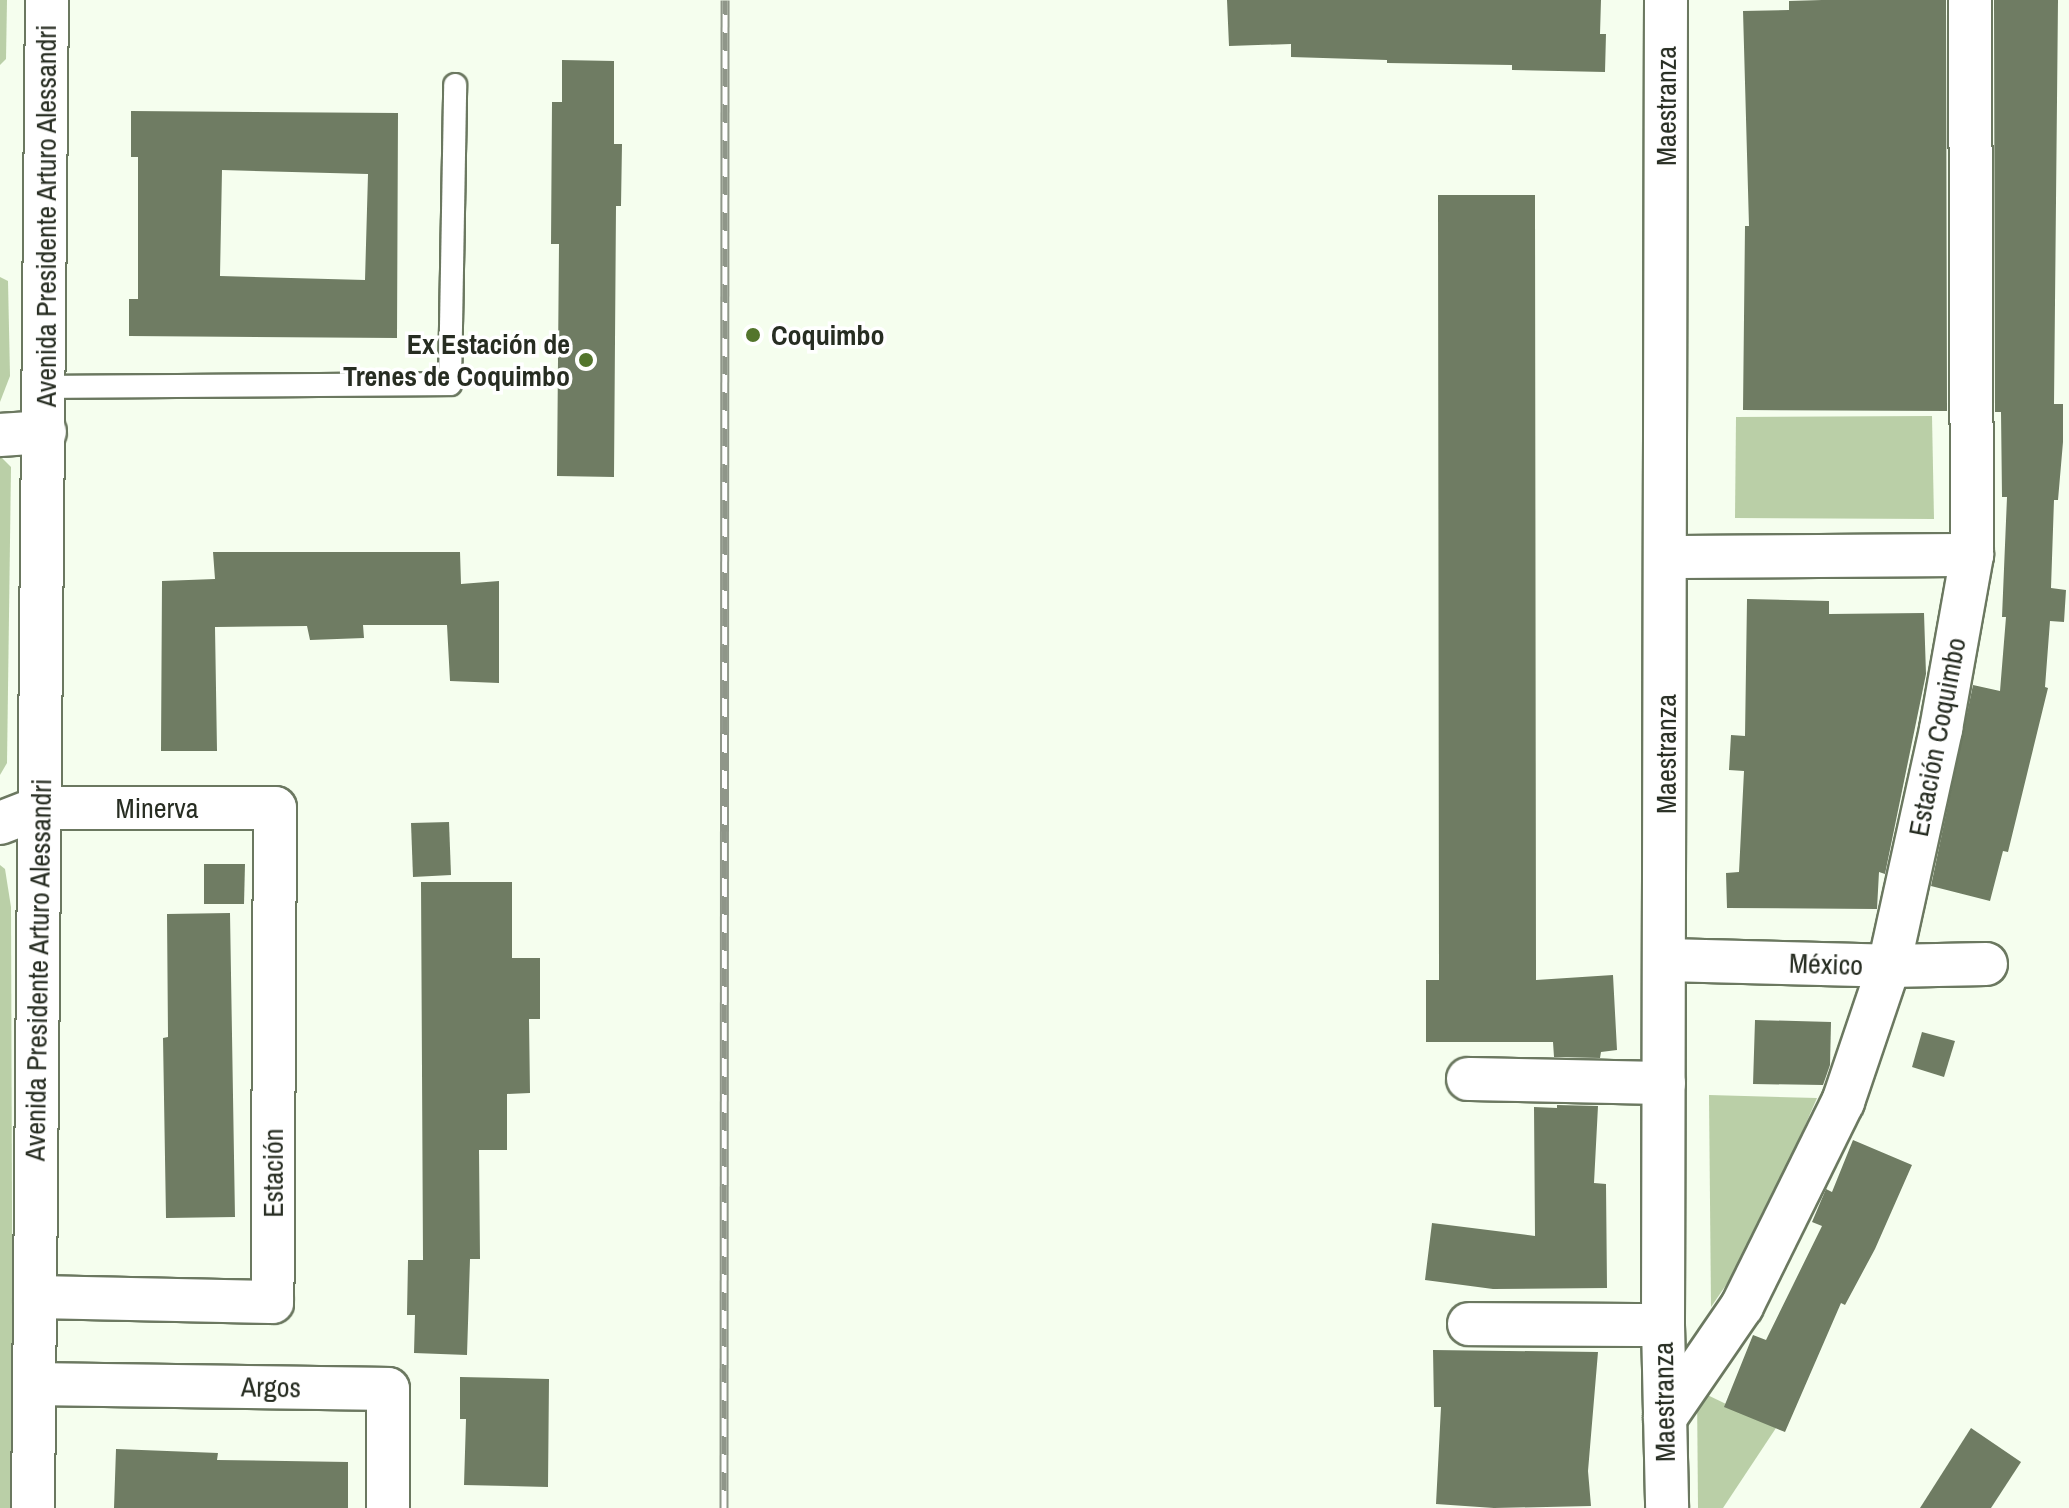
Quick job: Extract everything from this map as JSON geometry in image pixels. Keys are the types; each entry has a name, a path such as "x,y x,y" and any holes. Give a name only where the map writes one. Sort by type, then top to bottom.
{"street":[{"name":"Avenida Presidente Arturo Alessandri","path":"33,1508 46,387 47,0"},
{"name":"Maestranza","path":"1666,0 1663,1325 1667,1508"},
{"name":"Estación Coquimbo","path":"1665,1418 1742,1306 1843,1102 1889,966 1941,729 1972,555 1970,0"},
{"name":"Avenida Presidente Arturo Alessandri","path":"0,435 45,432"},
{"path":"1666,557 1972,555"},
{"path":"0,823 39,808"},
{"name":"Minerva","path":"39,808 275,808"},
{"name":"Estación","path":"35,1297 272,1302 275,808"},
{"name":"México","path":"1666,960 1889,966 1986,964"},
{"path":"1468,1079 1664,1083"},
{"path":"1469,1324 1663,1325"},
{"name":"Argos","path":"35,1384 388,1389 388,1508"}],"lane":[{"path":"46,387 450,384 455,85"}],"green space":[{"path":"0,0 7,0 6,59 0,65"},
{"path":"0,277 8,281 10,376 0,402"},
{"path":"1932,416 1934,519 1735,518 1736,417"},
{"path":"0,456 11,467 7,763 0,775"},
{"path":"0,865 5,869 11,907 13,1508 0,1508"},
{"path":"1709,1095 1817,1098 1752,1247 1711,1307"},
{"path":"1697,1390 1776,1428 1723,1508 1698,1508"}],"building":[{"path":"1227,0 1601,0 1600,34 1606,34 1605,72 1512,70 1512,65 1387,63 1387,60 1291,57 1291,44 1229,46"},
{"path":"1946,0 1947,411 1743,410 1745,226 1749,226 1743,11 1789,10 1789,1"},
{"path":"1994,0 2058,0 2054,404 2063,404 2063,442 2058,500 2054,500 2051,588 2066,590 2064,622 2050,621 2045,687 2048,688 2008,852 2003,851 1990,901 1931,886 1973,685 2000,691 2006,617 2002,617 2007,497 2002,497 2001,412 1995,412"},
{"name":"Ex Estación de Trenes de Coquimbo","path":"562,60 614,61 614,144 622,144 621,206 616,206 614,477 557,476 559,244 551,244 552,102 562,102"},
{"path":"131,111 398,113 397,338 129,336 129,299 138,299 138,157 131,157","holes":["222,170 368,174 365,280 220,276"]},
{"path":"1438,195 1535,195 1536,980 1613,975 1617,1050 1601,1052 1600,1058 1554,1057 1553,1042 1426,1042 1426,980 1439,980"},
{"path":"213,552 460,552 461,584 499,581 499,683 450,681 447,625 363,625 364,638 310,640 307,626 215,627 217,751 161,751 162,581 215,579"},
{"path":"1747,599 1829,601 1829,614 1924,613 1926,674 1885,874 1879,872 1877,909 1727,908 1726,873 1739,872 1744,771 1729,770 1731,735 1745,736"},
{"path":"449,822 451,875 413,877 411,823"},
{"path":"204,864 245,864 244,904 204,904"},
{"path":"421,882 512,882 512,958 540,958 540,1019 529,1019 530,1093 507,1094 507,1150 479,1150 480,1259 470,1259 467,1355 414,1353 415,1315 407,1315 408,1260 423,1260"},
{"path":"230,913 235,1217 166,1218 163,1038 168,1037 167,914"},
{"path":"1755,1020 1831,1022 1830,1065 1823,1085 1753,1084"},
{"path":"1922,1032 1955,1041 1944,1077 1912,1067"},
{"path":"1557,1105 1598,1106 1594,1183 1606,1184 1607,1288 1493,1289 1425,1280 1432,1223 1535,1236 1534,1107 1557,1108"},
{"path":"1853,1140 1912,1165 1875,1249 1845,1305 1841,1303 1785,1432 1724,1407 1753,1335 1766,1340 1822,1226 1812,1222 1826,1189 1832,1192"},
{"path":"1433,1350 1598,1352 1588,1471 1591,1506 1494,1508 1436,1504 1441,1407 1434,1407"},
{"path":"460,1377 549,1379 548,1487 464,1485 466,1419 460,1419"},
{"path":"1971,1428 2021,1462 1991,1508 1920,1508"},
{"path":"116,1449 218,1453 217,1460 348,1462 348,1508 114,1508"}],"railway":[{"path":"724,1508 725,0"}],"place":[{"name":"Coquimbo","path":"753,335"},
{"name":"Ex Estación de Trenes de Coquimbo","path":"586,360"}]}
